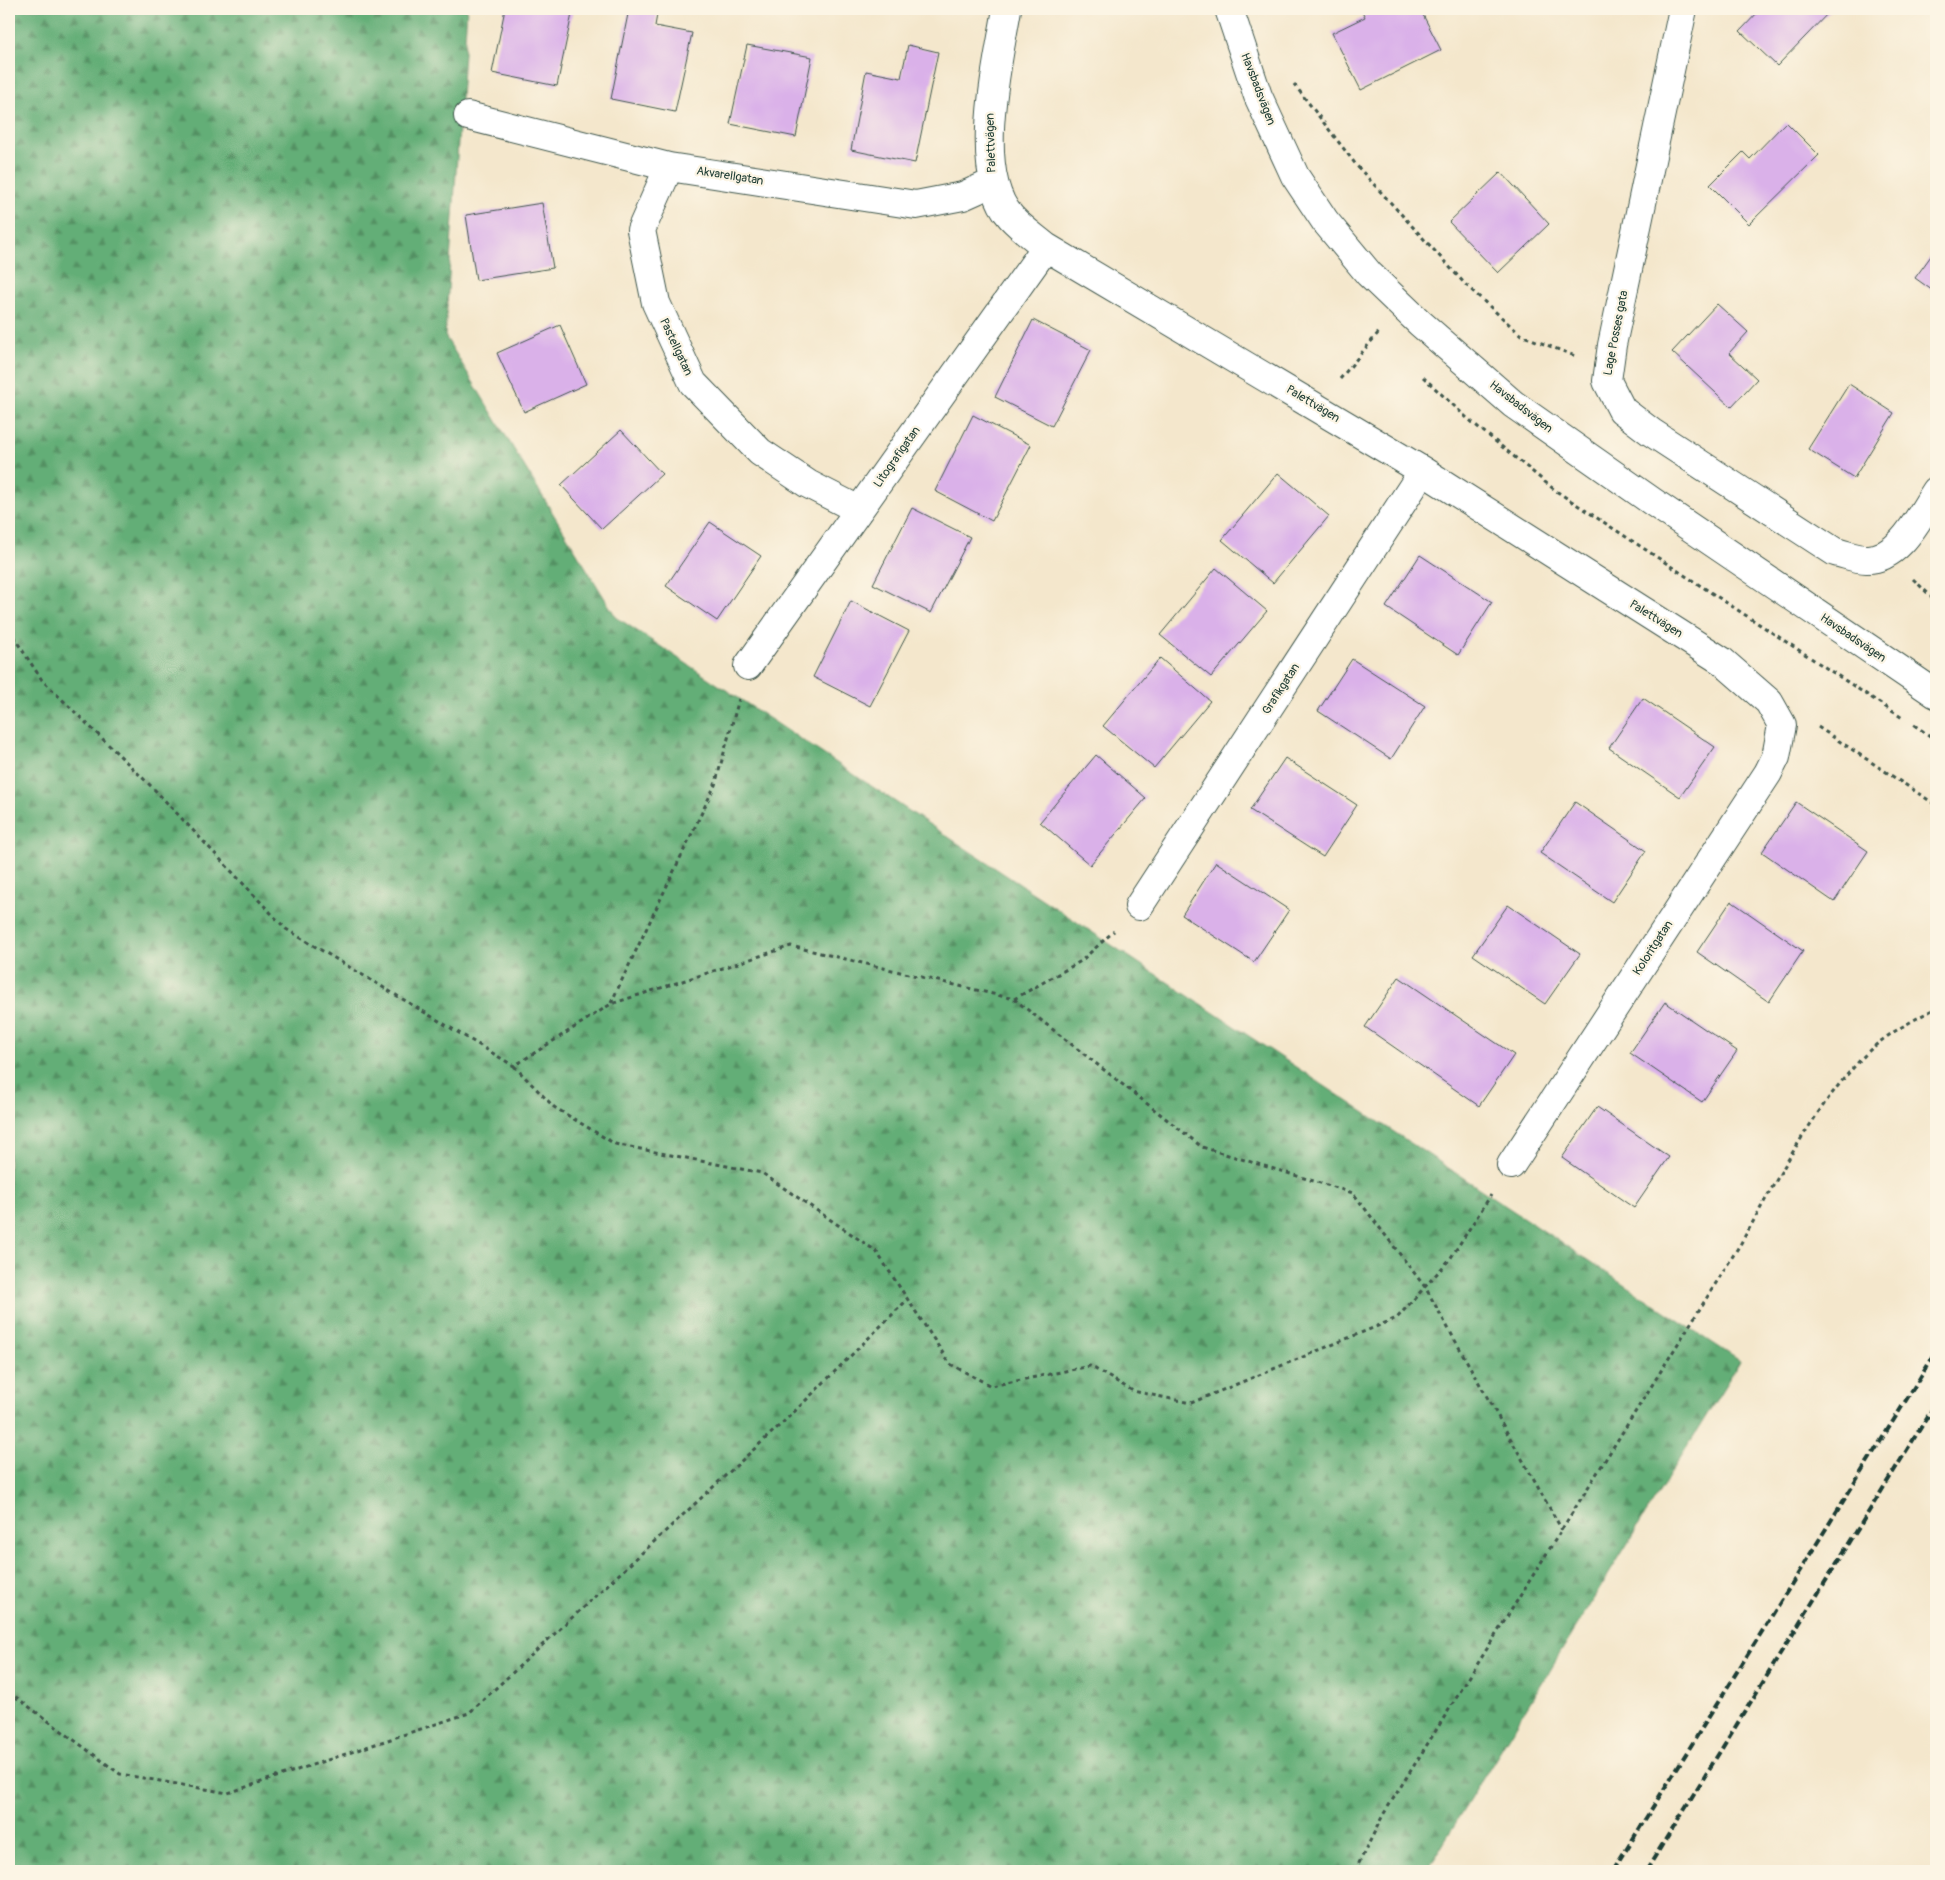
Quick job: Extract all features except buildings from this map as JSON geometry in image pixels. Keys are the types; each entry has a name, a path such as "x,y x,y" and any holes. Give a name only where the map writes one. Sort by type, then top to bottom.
{"street":[{"name":"Palettvägen","path":"1007,9 990,107 992,183 1010,216 1046,247 1317,406 1722,661 1775,713"},
{"name":"Havsbadsvägen","path":"1229,9 1258,96 1295,176 1325,221 1369,274 1420,323 1514,404 1653,502 1936,694"},
{"name":"Lage Posses gata","path":"1684,9 1612,345 1606,381 1622,410 1651,432 1835,552 1866,559 1887,555 1908,533 1936,490"},
{"name":"Akvarellgatan","path":"468,116 669,167 916,205 963,196 992,183"},
{"name":"Pastellgatan","path":"669,167 641,230 656,304 693,383 760,452 808,484 859,510"},
{"name":"Litografigatan","path":"748,666 1046,247"},
{"name":"Grafikgatan","path":"1140,906 1423,471"},
{"name":"Koloritgatan","path":"1511,1165 1768,773 1776,757 1775,713"}],"path":[{"path":"1291,74 1305,108"},
{"path":"1294,84 1357,166 1466,286 1521,334 1574,355 1606,381"},
{"path":"1317,406 1379,331"},
{"path":"9,630 42,680 153,788 286,929 514,1066 554,1107 616,1144 762,1173 876,1251 950,1364 991,1386 1090,1366 1133,1391 1191,1403 1398,1318 1450,1258 1511,1165"},
{"path":"611,1004 715,785 748,666"},
{"path":"1775,713 1828,732 1936,805"},
{"path":"1014,999 1081,961 1140,906"},
{"path":"514,1066 611,1004 791,946 1014,999 1202,1147 1353,1194 1425,1287 1562,1530"},
{"path":"1355,1871 1388,1807 1741,1243 1797,1146 1834,1091 1867,1054 1902,1027 1936,1008"},
{"path":"9,1692 120,1774 228,1793 469,1713 792,1414 908,1299"}],"green space":[{"path":"9,9 467,9 445,336 616,617 1740,1361 1426,1871 9,1871"}],"railway":[{"path":"1613,1871 1936,1352"},
{"path":"1646,1871 1936,1403"}]}
